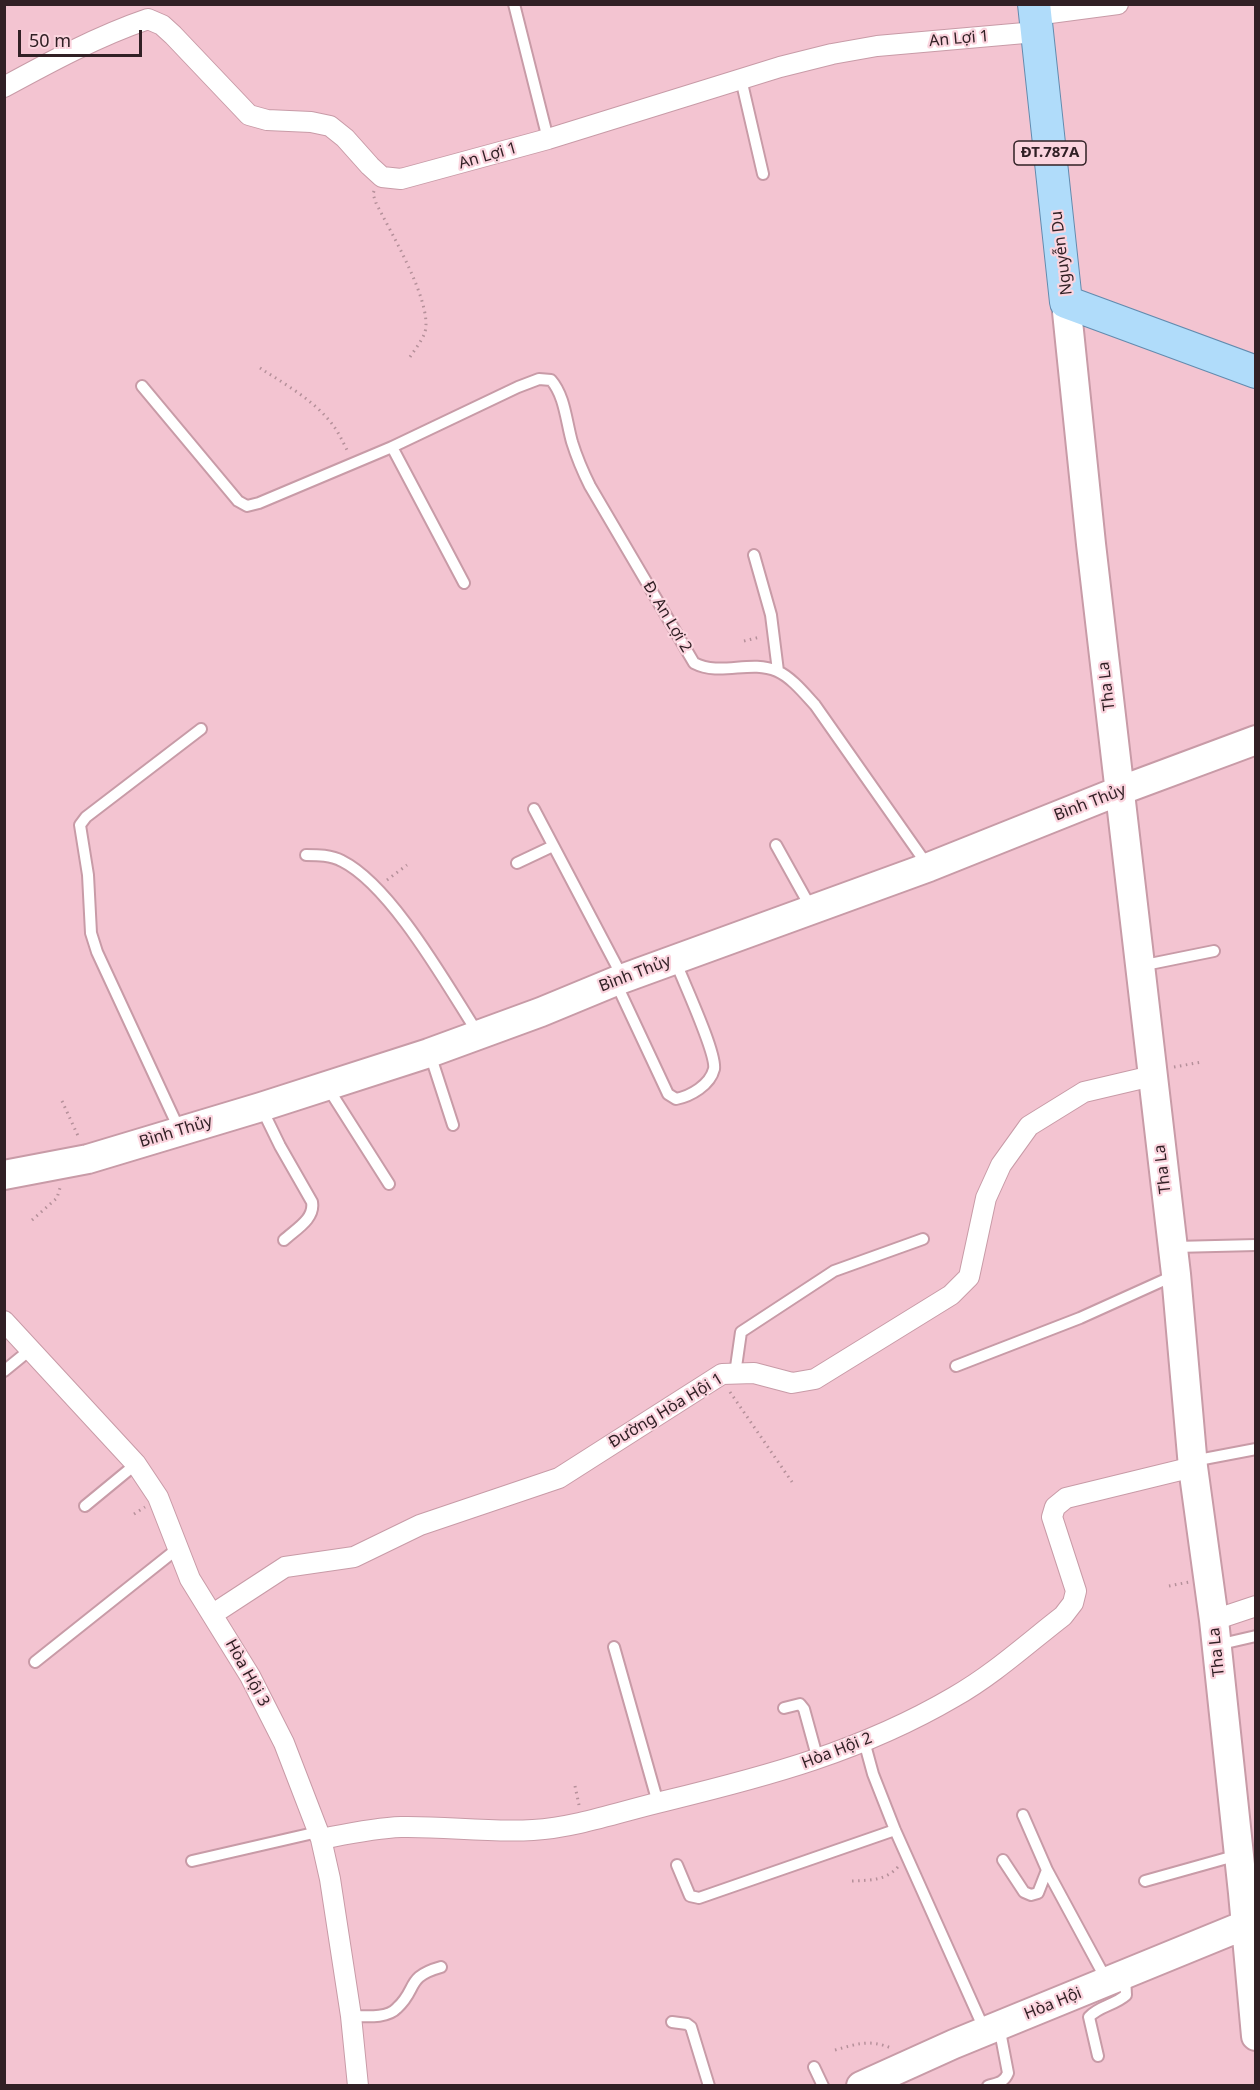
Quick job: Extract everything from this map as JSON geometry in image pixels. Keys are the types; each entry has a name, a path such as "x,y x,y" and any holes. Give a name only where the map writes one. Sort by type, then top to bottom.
{"main road":[{"name":"Nguyễn Du","path":"1035,17 1066,303 1256,372"}],"street":[{"name":"An Lợi 1","path":"382,177 401,179 411,177 548,139 780,67 877,46 1118,4"},
{"path":"4,87 126,26 147,12 173,35 249,115 267,120 311,122 330,126 345,138 382,177"},
{"name":"Tha La","path":"1066,303 1091,544 1174,1261 1193,1464 1242,1858 1249,1890 1245,1925 1256,2036"},
{"name":"Bình Thủy","path":"4,1175 77,1160 181,1131 429,1053 928,867 1119,791 1256,740"},
{"name":"Đường Hòa Hội 1","path":"213,1614 285,1568 354,1557 420,1525 559,1478 727,1375 754,1373 792,1383 815,1379 951,1295 969,1277 986,1198 1001,1165 1029,1126 1084,1092 1151,1073"},
{"name":"Hòa Hội 3","path":"4,1321 136,1464 158,1497 190,1579 250,1676 284,1743 320,1835 330,1879 351,2016 358,2085"},
{"name":"Hòa Hội 2","path":"320,1835 402,1827 448,1830 532,1830 565,1826 735,1784 818,1760 864,1741 956,1696 1063,1616 1073,1604 1076,1591 1052,1517 1054,1507 1066,1498 1193,1464"},
{"path":"1215,1632 1256,1606"},
{"name":"Hòa Hội","path":"861,2085 1245,1925"}],"lane":[{"path":"514,4 548,139"},
{"path":"741,79 763,174"},
{"name":"Đ. An Lợi 2","path":"392,447 539,379 551,380 559,389 580,467 694,663 705,669 760,666 778,671"},
{"path":"142,386 238,501 247,506 392,447 464,583"},
{"path":"754,555 771,615 778,671 815,705 928,867"},
{"path":"181,1131 97,952 91,933 88,875 80,825 86,817 201,729"},
{"path":"534,809 620,980 668,1094 676,1099 689,1096 709,1080 714,1067 711,1050 675,960"},
{"path":"776,845 811,909"},
{"path":"517,863 553,846"},
{"path":"306,855 326,856 342,861 376,889 415,936 479,1035"},
{"path":"1139,967 1214,951"},
{"path":"429,1053 453,1125"},
{"path":"327,1086 389,1184"},
{"path":"261,1107 312,1202 314,1210 309,1218 284,1240"},
{"path":"727,1375 741,1332 834,1271 923,1239"},
{"path":"956,1366 1080,1318 1174,1261 1256,1245"},
{"path":"4,1371 31,1349"},
{"path":"1193,1464 1256,1449"},
{"path":"85,1506 136,1464"},
{"path":"35,1662 177,1549"},
{"path":"1215,1632 1256,1636"},
{"path":"614,1647 658,1803"},
{"path":"784,1708 800,1704 804,1709 818,1760"},
{"path":"864,1741 876,1781 895,1830 992,2029 1008,2073 1006,2079 988,2085"},
{"path":"1023,1815 1047,1870 1126,1995 1120,2001 1093,2012 1089,2017 1098,2056"},
{"path":"677,1865 690,1896 699,1898 895,1830"},
{"path":"192,1861 320,1835"},
{"path":"1145,1881 1242,1858"},
{"path":"1003,1860 1024,1892 1031,1895 1038,1893 1047,1870"},
{"path":"351,2016 383,2015 397,2010 414,1981 424,1972 441,1967"},
{"path":"672,2022 687,2024 691,2027 709,2085"},
{"path":"814,2067 823,2085"}],"path":[{"path":"382,177 375,186 373,194 417,286 425,320 425,332 408,360"},
{"path":"260,368 311,402 328,418 338,431 354,464"},
{"path":"376,889 407,865"},
{"path":"1151,1073 1202,1062"},
{"path":"32,1220 57,1198 77,1160 62,1101"},
{"path":"727,1375 792,1482"},
{"path":"852,1881 882,1879 891,1875 906,1853"},
{"path":"835,2050 867,2042 878,2043 891,2048 903,2067"}]}
